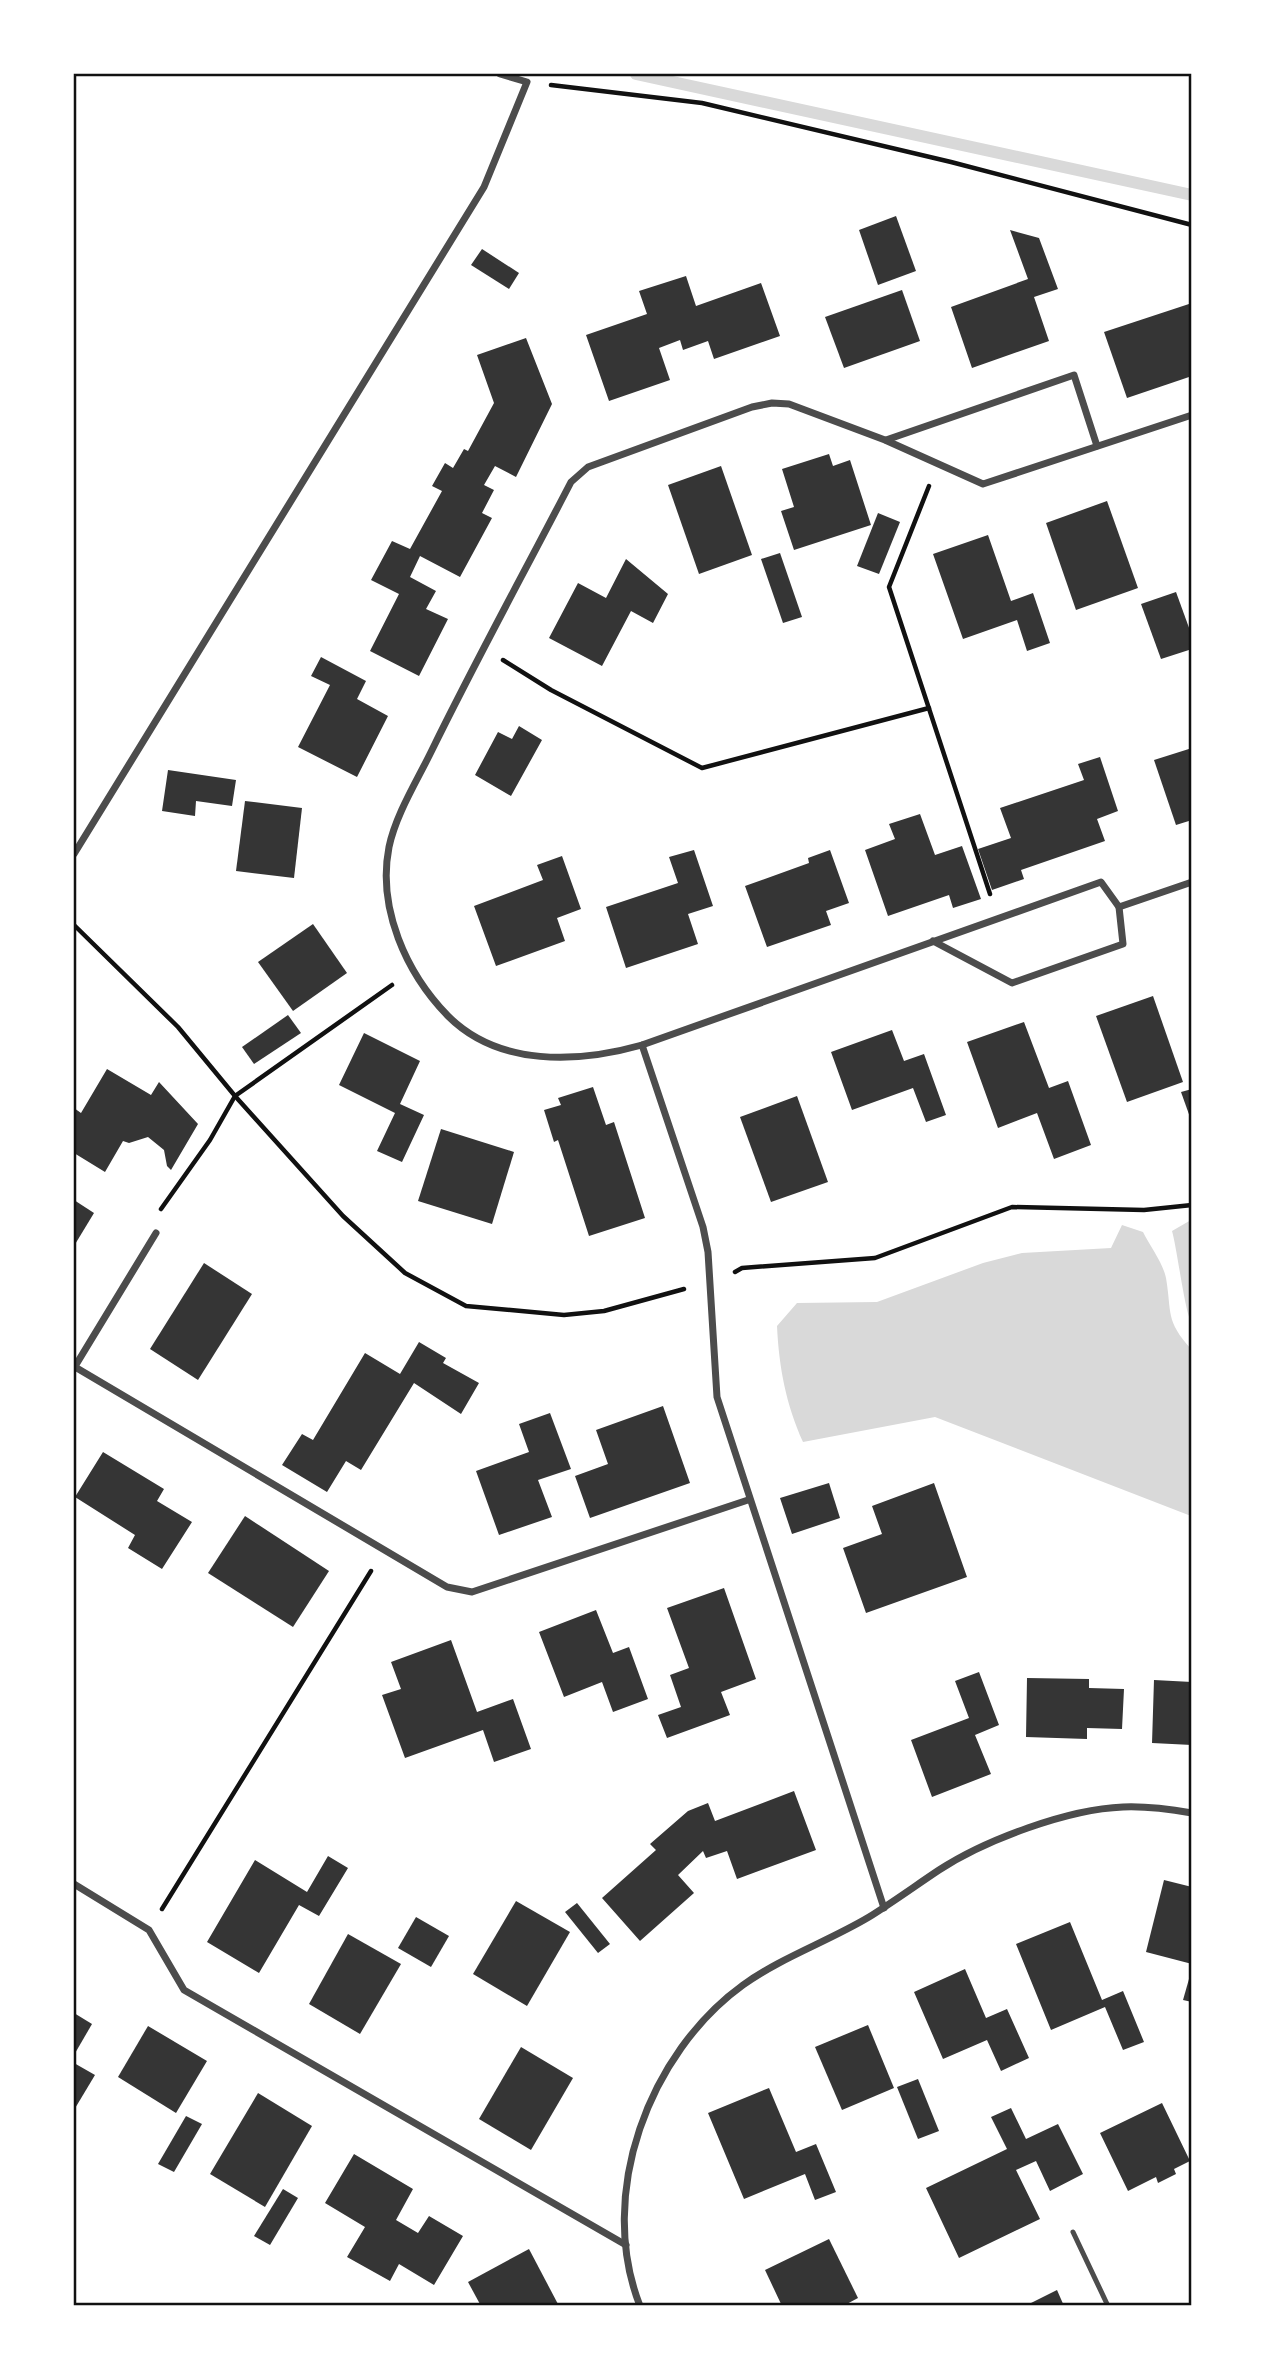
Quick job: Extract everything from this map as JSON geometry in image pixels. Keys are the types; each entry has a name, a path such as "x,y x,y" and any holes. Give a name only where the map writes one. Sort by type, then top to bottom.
{"street":[{"path":"74,854 484,187 527,82 500,74"},
{"path":"885,440 1074,375 1097,446"},
{"path":"933,942 1012,983 1123,944 1119,907 1101,882 642,1045 585,1059 536,1057 507,1050 475,1037 454,1022 432,1000 411,970 399,942 390,906 389,848 402,812 570,482 588,467 752,407 772,403 789,404 885,440 983,484 1192,415"},
{"path":"1119,907 1192,883"},
{"path":"642,1045 703,1227 710,1283 717,1397 748,1500 884,1908"},
{"path":"156,1233 74,1368 447,1587 472,1592 748,1500"},
{"path":"640,2305 630,2272 626,2245 630,2161 640,2125 680,2051 714,2011 742,1986 777,1962 884,1908 948,1865 1031,1829 1073,1816 1123,1807 1192,1813"},
{"path":"74,1884 149,1930 184,1990 626,2245"}],"lane":[{"path":"1073,2232 1108,2305"}],"path":[{"path":"527,82 702,103 951,162 1192,225"},
{"path":"937,465 889,587 998,918"},
{"path":"485,649 551,690 702,768 929,708"},
{"path":"74,925 178,1027 235,1096 343,1216 405,1273 466,1306 564,1315 604,1311 710,1283 742,1268 875,1258 1012,1207 1144,1210 1192,1205"},
{"path":"156,1233 158,1213 210,1139 235,1096 411,970"},
{"path":"149,1930 382,1550"}],"shaded area":[{"path":"1191,1220 1191,1321 1172,1231"},
{"path":"1122,1225 1143,1232 1156,1255 1166,1278 1173,1323 1191,1349 1191,1516 935,1417 803,1442 784,1386 777,1326 797,1303 877,1302 983,1263 1022,1253 1111,1248"}],"building":[{"path":"896,216 916,271 878,285 859,230"},
{"path":"1010,230 1039,238 1058,289 1034,297 1049,341 972,368 951,307 1028,279"},
{"path":"482,249 519,273 509,289 471,265"},
{"path":"686,276 696,306 761,283 780,336 714,359 708,341 683,350 680,340 659,348 670,380 609,401 586,335 647,314 639,291"},
{"path":"902,290 920,341 844,368 825,317"},
{"path":"1192,303 1192,376 1127,398 1104,332"},
{"path":"526,338 552,404 516,477 495,466 484,485 494,490 482,513 492,518 460,577 420,556 410,577 436,591 426,609 448,619 419,676 370,651 399,594 371,580 392,541 410,549 442,491 432,486 445,463 453,468 464,449 468,451 494,403 477,355"},
{"path":"829,454 833,466 850,460 871,525 794,550 781,511 794,507 782,469"},
{"path":"721,466 752,555 699,574 668,485"},
{"path":"1107,501 1138,588 1076,610 1046,523"},
{"path":"878,513 900,522 879,574 857,566"},
{"path":"988,535 1011,601 1033,593 1050,643 1027,651 1017,620 963,639 933,554"},
{"path":"780,553 802,617 783,623 761,559"},
{"path":"626,559 668,594 653,623 631,611 602,666 549,638 578,583 606,598"},
{"path":"1176,592 1192,636 1192,649 1161,659 1141,604"},
{"path":"321,657 366,681 357,699 388,716 357,777 298,747 330,685 311,676"},
{"path":"519,726 542,740 511,796 475,775 498,732 512,739"},
{"path":"1192,748 1192,820 1176,825 1154,760"},
{"path":"1100,757 1118,811 1097,819 1105,841 1021,870 1024,879 992,890 978,849 1011,838 1000,808 1084,780 1078,764"},
{"path":"168,770 236,780 232,806 196,801 195,816 162,811"},
{"path":"245,801 302,808 294,878 236,871"},
{"path":"920,814 935,855 962,846 981,899 953,908 949,895 888,916 865,850 895,839 889,824"},
{"path":"694,850 713,906 688,914 698,944 626,968 606,907 678,883 669,857"},
{"path":"830,850 849,903 826,911 831,925 767,947 745,886 809,863 808,858"},
{"path":"562,856 581,909 557,918 565,941 496,966 474,906 543,880 537,865"},
{"path":"313,924 347,973 293,1011 258,962"},
{"path":"1153,996 1183,1082 1127,1102 1096,1016"},
{"path":"288,1015 301,1033 254,1064 242,1047"},
{"path":"1024,1022 1049,1088 1068,1081 1091,1145 1054,1159 1037,1113 998,1128 967,1042"},
{"path":"892,1030 904,1061 924,1054 946,1115 926,1122 913,1088 852,1110 831,1052"},
{"path":"364,1033 420,1061 400,1104 424,1115 402,1162 377,1151 395,1113 339,1085"},
{"path":"107,1069 151,1095 159,1082 198,1124 171,1170 167,1166 164,1150 148,1137 129,1143 123,1141 105,1172 74,1153 74,1108 81,1113"},
{"path":"593,1087 606,1125 614,1122 645,1218 589,1236 558,1140 554,1142 544,1110 561,1105 558,1098"},
{"path":"1192,1089 1192,1120 1191,1120 1181,1092"},
{"path":"797,1096 828,1182 771,1202 740,1117"},
{"path":"441,1129 514,1152 492,1224 418,1201"},
{"path":"74,1200 94,1213 74,1246"},
{"path":"204,1263 252,1294 198,1380 150,1349"},
{"path":"419,1342 446,1358 443,1363 479,1383 461,1414 414,1383 361,1470 346,1461 327,1492 282,1465 302,1434 313,1440 365,1353 400,1374"},
{"path":"663,1406 690,1483 590,1518 575,1476 608,1464 596,1430"},
{"path":"550,1413 571,1469 538,1480 552,1517 499,1535 476,1471 529,1452 519,1424"},
{"path":"103,1452 164,1489 157,1501 192,1522 162,1569 128,1548 135,1535 75,1497"},
{"path":"829,1483 840,1518 792,1534 780,1498"},
{"path":"934,1483 967,1577 866,1613 843,1548 882,1534 872,1506"},
{"path":"245,1516 329,1571 293,1627 208,1573"},
{"path":"724,1588 756,1679 721,1692 730,1715 667,1738 658,1715 681,1707 670,1675 689,1668 667,1608"},
{"path":"596,1610 613,1653 629,1647 648,1699 613,1712 602,1682 564,1697 539,1632"},
{"path":"451,1640 477,1712 513,1699 531,1749 494,1762 483,1730 405,1758 382,1695 401,1689 391,1662"},
{"path":"979,1672 999,1725 975,1735 991,1774 932,1797 911,1740 969,1718 955,1681"},
{"path":"1027,1678 1089,1679 1089,1688 1124,1689 1122,1729 1087,1728 1087,1739 1026,1737"},
{"path":"1154,1680 1192,1682 1192,1745 1152,1743"},
{"path":"794,1791 816,1850 737,1879 727,1851 706,1858 703,1851 678,1875 694,1893 640,1941 602,1898 656,1850 650,1844 688,1811 708,1803 715,1821"},
{"path":"328,1856 348,1868 319,1916 299,1905 259,1973 207,1942 255,1860 307,1892"},
{"path":"1164,1880 1192,1887 1192,1964 1146,1952"},
{"path":"516,1901 570,1932 527,2006 473,1974"},
{"path":"577,1903 610,1944 598,1953 565,1912"},
{"path":"416,1917 449,1936 431,1967 398,1948"},
{"path":"1070,1922 1102,2000 1123,1991 1144,2042 1123,2050 1105,2007 1051,2030 1016,1944"},
{"path":"348,1934 401,1964 360,2034 309,2004"},
{"path":"965,1969 986,2018 1007,2009 1029,2058 1001,2071 987,2040 943,2059 914,1992"},
{"path":"1192,1972 1192,2002 1183,2000"},
{"path":"74,2013 92,2024 74,2055"},
{"path":"868,2025 894,2088 842,2110 815,2047"},
{"path":"148,2026 207,2061 176,2113 118,2077"},
{"path":"521,2047 573,2078 531,2150 479,2119"},
{"path":"74,2063 95,2075 74,2110"},
{"path":"918,2079 939,2131 918,2139 897,2087"},
{"path":"769,2088 796,2152 816,2144 836,2192 815,2200 805,2174 744,2199 708,2113"},
{"path":"258,2093 312,2126 265,2207 210,2174"},
{"path":"1162,2103 1190,2161 1174,2169 1176,2174 1158,2183 1156,2177 1128,2191 1100,2133"},
{"path":"1011,2108 1026,2139 1058,2124 1083,2174 1050,2191 1036,2161 1016,2170 1040,2219 959,2258 926,2188 1007,2149 991,2117"},
{"path":"186,2116 202,2124 174,2172 158,2164"},
{"path":"354,2154 413,2189 396,2220 418,2233 429,2216 463,2236 434,2285 399,2264 390,2281 347,2257 365,2227 325,2203"},
{"path":"283,2189 298,2198 270,2245 254,2236"},
{"path":"829,2239 858,2298 843,2306 782,2306 765,2270"},
{"path":"529,2249 559,2306 481,2306 468,2282"},
{"path":"1057,2290 1064,2306 1025,2306"}],"waterway":[{"path":"636,74 1192,195"}]}
